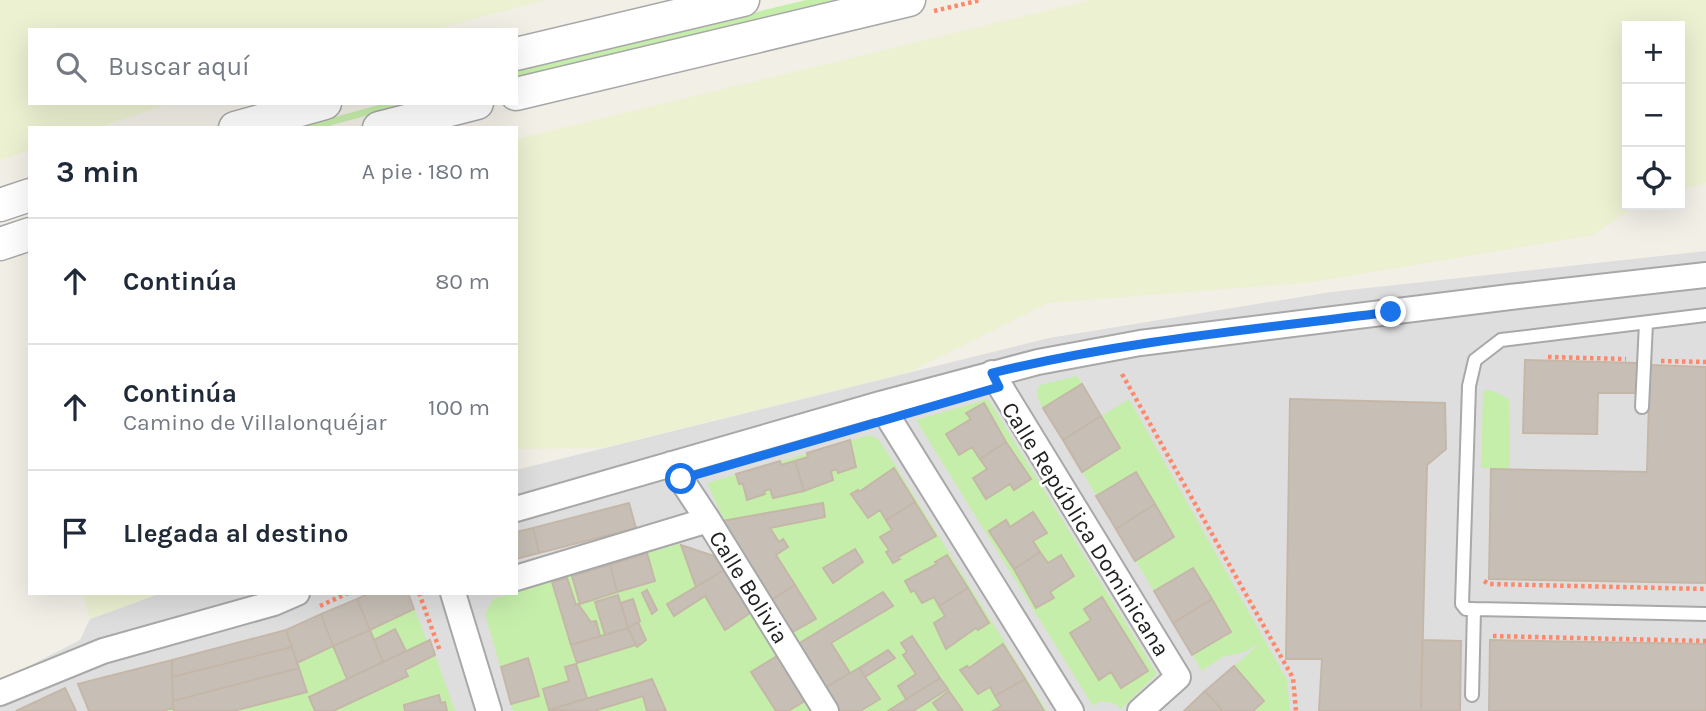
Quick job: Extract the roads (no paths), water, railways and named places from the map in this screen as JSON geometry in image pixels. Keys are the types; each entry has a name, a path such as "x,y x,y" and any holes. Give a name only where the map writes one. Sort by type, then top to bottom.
{"street":[{"path":"518,54 743,0"},
{"path":"518,94 909,0"},
{"path":"242,126 318,105"},
{"path":"387,126 469,105"},
{"path":"0,205 28,196"},
{"path":"0,244 28,235"},
{"path":"518,508 880,404 1038,362 1140,343 1706,275"},
{"name":"Calle República Dominicana","path":"992,373 1178,677 1140,711"},
{"path":"880,404 1071,711"},
{"name":"Calle Bolivia","path":"671,464 709,520 826,711"},
{"path":"518,577 709,520"},
{"path":"0,693 103,651 274,603 292,595"},
{"path":"458,595 489,711"}],"lane":[{"path":"1706,316 1501,340 1475,360 1469,386 1462,604 1466,609 1706,614"},
{"path":"1642,407 1646,323"},
{"path":"1472,695 1474,609"}]}
